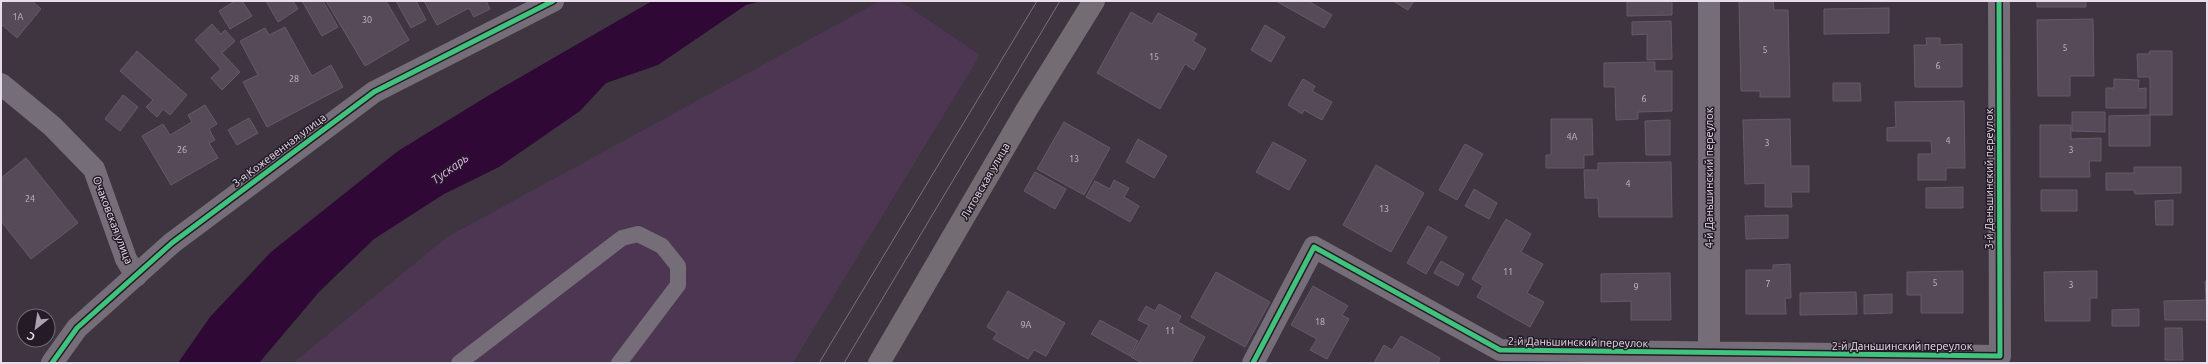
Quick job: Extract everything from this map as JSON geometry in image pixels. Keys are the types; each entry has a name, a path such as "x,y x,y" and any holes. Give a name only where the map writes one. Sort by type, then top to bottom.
{"main road":[{"name":"Литовская улица","path":"879,363 1027,109 1094,1"}],"street":[{"name":"3-я Кожевенная улица","path":"52,363 77,328 172,243 374,92 554,1"},
{"name":"4-й Даньшинский переулок","path":"1709,1 1709,354"},
{"name":"3-й Даньшинский переулок","path":"1999,1 2000,356"},
{"name":"Очаковская улица","path":"1,84 52,126 94,169 126,259 136,276"},
{"name":"2-й Даньшинский переулок","path":"1253,363 1314,247 1500,350 1709,354 2000,356"}],"lane":[{"path":"458,363 622,238 638,234 662,246 678,266 678,285 619,363"}],"shaded area":[{"path":"880,1 900,1 980,55 793,363 293,363 447,237"}],"water":[{"name":"Тускарь","path":"652,1 762,1 746,5 658,65 606,83 580,111 499,167 444,194 374,239 319,292 259,363 178,363 210,317 271,252 398,151 491,94"}],"building":[{"path":"1,1 32,1 41,9 17,38 1,24"},
{"path":"235,1 242,1 252,16 230,29 219,11"},
{"path":"266,1 293,1 298,9 278,22"},
{"path":"302,1 323,1 338,27 322,36"},
{"path":"326,1 386,1 409,40 365,66"},
{"path":"396,1 416,1 426,20 411,28"},
{"path":"424,1 486,1 490,9 474,17 469,8 437,25"},
{"path":"1276,1 1308,1 1332,15 1324,28"},
{"path":"1393,1 1414,1 1408,10"},
{"path":"1627,1 1672,1 1672,15 1627,16"},
{"path":"1739,1 1773,1 1774,10 1788,10 1790,97 1760,97 1760,91 1741,91"},
{"path":"2037,1 2086,1 2086,7 2037,7"},
{"path":"1889,8 1889,33 1824,34 1824,9"},
{"path":"1131,12 1152,24 1158,13 1197,34 1193,41 1206,49 1194,70 1185,64 1160,109 1097,73"},
{"path":"2093,19 2094,76 2070,76 2070,96 2038,96 2037,20"},
{"path":"1671,21 1672,59 1647,60 1647,34 1632,35 1632,22"},
{"path":"212,24 221,34 225,30 235,41 222,53 240,72 222,90 211,78 221,69 195,40"},
{"path":"1265,25 1285,37 1271,62 1251,50"},
{"path":"285,27 312,76 331,65 343,87 267,127 243,82 258,75 240,41 265,28 269,35"},
{"path":"1926,38 1940,38 1940,45 1962,44 1962,87 1915,87 1914,45 1927,45"},
{"path":"137,51 187,95 170,115 163,109 157,117 146,107 153,100 120,71"},
{"path":"2150,51 2172,51 2172,115 2150,115 2150,77 2138,77 2137,54 2149,54"},
{"path":"1655,62 1655,71 1672,71 1672,111 1638,112 1638,119 1616,120 1615,87 1604,87 1604,63"},
{"path":"1303,79 1315,86 1312,91 1332,102 1322,120 1304,110 1302,114 1288,105"},
{"path":"2114,79 2139,80 2138,89 2146,88 2146,108 2106,108 2106,88 2114,88"},
{"path":"1833,83 1860,83 1861,101 1833,101"},
{"path":"123,95 138,107 120,131 105,119"},
{"path":"1964,101 1965,168 1946,168 1946,180 1918,180 1918,154 1932,154 1931,141 1887,141 1887,128 1896,127 1895,102"},
{"path":"205,105 217,124 209,129 215,140 209,143 218,158 171,185 142,136 163,124 170,135 192,122 188,115"},
{"path":"2072,112 2105,112 2105,132 2072,131"},
{"path":"2150,115 2150,146 2109,146 2109,116"},
{"path":"249,118 258,133 237,145 228,130"},
{"path":"1551,119 1592,119 1593,155 1584,155 1584,168 1546,168 1546,155 1551,155"},
{"path":"1790,119 1791,166 1809,166 1809,192 1791,192 1792,207 1765,207 1765,183 1745,184 1743,120"},
{"path":"1670,120 1670,155 1646,155 1645,121"},
{"path":"1064,122 1110,148 1084,195 1037,169"},
{"path":"2040,125 2071,125 2071,139 2101,138 2101,161 2089,161 2090,177 2040,177"},
{"path":"1138,139 1167,156 1154,178 1126,162"},
{"path":"1273,142 1306,160 1289,190 1256,172"},
{"path":"1465,144 1483,154 1457,200 1439,190"},
{"path":"26,158 78,223 31,259 1,221 1,178"},
{"path":"1671,162 1672,217 1599,217 1598,198 1585,198 1584,170 1598,170 1598,163"},
{"path":"1376,165 1424,193 1391,252 1343,225"},
{"path":"2134,167 2181,167 2181,193 2135,194 2134,190 2106,190 2106,173 2134,173"},
{"path":"1035,172 1066,189 1055,209 1024,191"},
{"path":"1114,180 1129,188 1124,197 1139,206 1130,222 1086,197 1095,181 1110,189"},
{"path":"1963,187 1963,208 1926,208 1926,188"},
{"path":"1474,189 1497,203 1489,219 1465,206"},
{"path":"2041,190 2077,190 2077,211 2041,211"},
{"path":"2173,200 2173,225 2156,225 2155,201"},
{"path":"1788,215 1788,238 1746,239 1745,216"},
{"path":"1506,219 1531,234 1521,252 1543,264 1527,293 1544,302 1530,327 1477,297 1483,286 1472,279"},
{"path":"1428,226 1447,237 1426,274 1407,263"},
{"path":"1441,261 1464,274 1458,286 1434,273"},
{"path":"1790,264 1791,298 1785,298 1786,314 1746,314 1746,270 1773,270 1773,265"},
{"path":"1963,271 1963,313 1921,313 1921,295 1907,295 1907,272"},
{"path":"2097,271 2097,298 2090,298 2090,321 2045,321 2044,272"},
{"path":"1216,272 1270,302 1245,347 1191,317"},
{"path":"1670,273 1671,320 1631,320 1631,301 1601,302 1601,274"},
{"path":"2205,281 2207,281 2207,320 2165,320 2164,301 2206,300"},
{"path":"1313,286 1348,306 1342,315 1349,319 1327,359 1310,350 1317,339 1291,325"},
{"path":"1008,291 1065,323 1046,356 1034,350 1028,359 993,339 997,333 987,327"},
{"path":"1856,292 1857,314 1800,315 1800,293"},
{"path":"1892,294 1892,313 1864,314 1864,295"},
{"path":"1159,304 1181,316 1178,322 1205,337 1191,363 1142,363 1131,357 1149,325 1138,320 1146,306 1155,311"},
{"path":"2139,309 2139,326 2112,326 2112,310"},
{"path":"1100,320 1138,341 1130,356 1091,334"},
{"path":"2165,328 2182,328 2183,360 2165,360"},
{"path":"1401,336 1440,358 1438,363 1374,363 1384,345 1392,350"}],"tram line":[{"path":"819,363 1037,1"},
{"path":"844,363 1060,1"}],"cycle path":[{"path":"52,363 77,328 172,243 374,92 553,1"},
{"path":"1253,363 1314,247 1500,350 2000,356 1999,1"}]}
